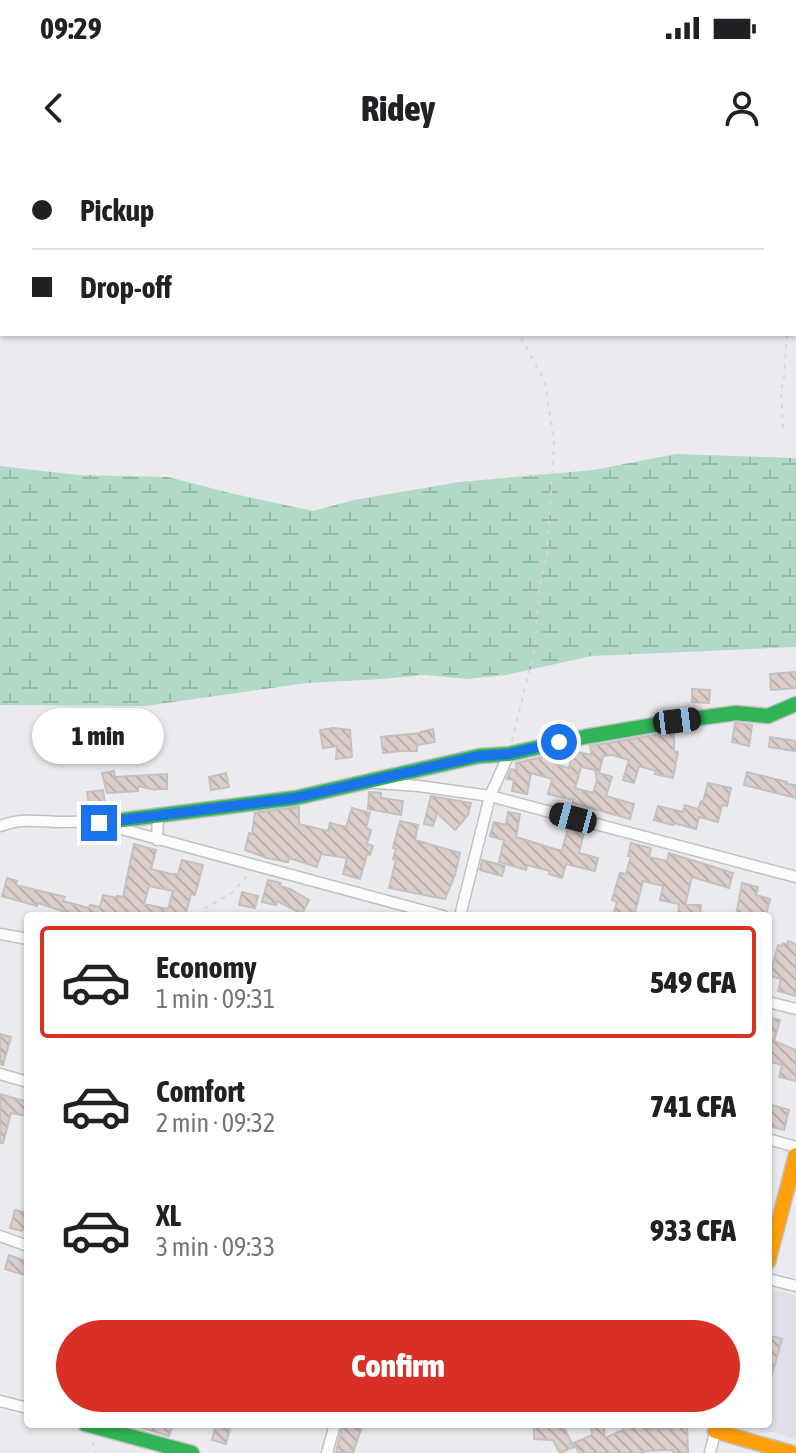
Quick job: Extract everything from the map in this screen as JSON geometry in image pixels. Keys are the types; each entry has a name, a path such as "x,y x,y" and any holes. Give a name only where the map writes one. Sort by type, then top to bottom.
{"street":[{"path":"0,826 33,819 99,823 295,798 479,756 509,754 677,721 736,713 768,716 796,704"},
{"path":"461,912 490,796 509,754"},
{"path":"365,782 490,796 796,877"},
{"path":"157,840 158,816"},
{"path":"99,823 428,912"},
{"path":"0,934 24,938"},
{"path":"772,1003 796,1009"},
{"path":"0,1074 24,1081"},
{"path":"772,1140 796,1147"},
{"path":"772,1247 796,1155"},
{"path":"0,1236 24,1245"},
{"path":"772,1280 796,1286"},
{"path":"0,1401 24,1407"},
{"path":"100,1428 192,1453"},
{"path":"327,1453 334,1428"},
{"path":"710,1453 716,1428 792,1453"}],"path":[{"path":"509,754 535,647 539,589 547,554 554,442 545,382 520,336"},
{"path":"783,428 781,391 787,336"},
{"path":"200,912 232,893 247,876 247,864"}],"shaded area":[{"path":"778,1291 796,1296 796,1439 760,1428 772,1428 772,1294"}],"green space":[{"path":"676,454 796,458 796,647 592,656 506,675 467,679 425,675 307,683 145,706 0,705 0,466 78,475 168,477 313,511 354,500 459,482 593,470"}],"building":[{"path":"796,672 796,688 771,690 770,674"},
{"path":"692,689 710,690 709,703 692,702"},
{"path":"735,723 752,725 749,746 732,742"},
{"path":"433,729 435,742 417,745 417,751 383,753 381,737"},
{"path":"320,730 350,730 352,757 336,759 337,746 323,748"},
{"path":"674,733 674,751 678,752 673,778 639,766 634,783 623,780 629,760 613,755 603,756 599,773 612,777 606,796 634,804 630,819 548,794 552,779 531,773 527,794 512,791 514,780 507,779 511,769 517,770 516,763 551,755 555,764 569,768 573,751 592,755 590,746","holes":["581,767 595,770 597,780 593,793 575,788"]},
{"path":"770,737 796,741 795,751 769,747"},
{"path":"114,771 115,777 167,774 167,789 138,786 138,791 107,793 102,773"},
{"path":"747,772 796,785 796,798 744,785"},
{"path":"226,773 229,787 211,790 209,777"},
{"path":"708,783 731,788 727,806 722,805 718,822 699,817 696,829 654,820 658,806 683,812 685,805 698,809"},
{"path":"103,790 105,803 89,805 87,792"},
{"path":"369,792 381,793 381,798 403,801 401,815 368,809"},
{"path":"431,796 471,803 468,815 455,830 437,813 433,826 424,824"},
{"path":"299,807 299,824 328,831 330,823 346,827 352,808 370,813 366,828 371,830 367,844 373,846 370,855 367,854 360,879 343,874 347,858 321,854 317,867 289,858 288,862 267,858 245,850 249,833 252,834 255,813"},
{"path":"508,812 520,814 516,837 558,850 562,850 568,828 584,832 579,853 598,858 595,871 566,864 562,878 527,865 526,870 499,862 504,840 490,836 494,822 506,825"},
{"path":"400,821 418,825 415,840 460,853 445,899 389,888 396,860 393,859 396,849 393,848"},
{"path":"631,843 651,848 649,857 667,861 669,853 733,873 729,888 692,877 685,905 701,905 700,912 678,912 679,904 660,900 663,886 643,881 635,912 614,912 617,902 612,900 620,873 626,874 631,856 628,856"},
{"path":"134,844 156,850 151,869 175,875 182,860 203,865 195,895 191,894 186,912 65,912 2,896 7,878 17,881 16,885 65,897 63,901 89,908 90,905 100,907 103,895 123,897","holes":["149,886 173,891 168,909 144,904"]},
{"path":"482,860 505,866 502,876 480,870"},
{"path":"268,880 281,883 280,886 309,900 303,912 277,901 276,905 262,902"},
{"path":"742,883 758,887 756,895 770,899 767,912 737,912"},
{"path":"242,892 258,896 255,908 239,905"},
{"path":"788,941 796,944 796,996 778,991 781,979 772,977 778,945 788,944"},
{"path":"772,1018 780,1020 774,1041 796,1050 796,1081 779,1077 782,1065 772,1062"},
{"path":"0,1034 11,1037 3,1065 0,1064"},
{"path":"0,1094 24,1101 24,1115 11,1113 3,1143 0,1143"},
{"path":"772,1105 789,1110 784,1130 772,1127"},
{"path":"15,1210 24,1212 24,1229 10,1228"},
{"path":"9,1255 24,1260 24,1275 5,1269"},
{"path":"772,1336 782,1339 772,1374"},
{"path":"142,1428 172,1428 169,1436"},
{"path":"215,1428 230,1428 226,1444 212,1440"},
{"path":"342,1428 361,1429 353,1453 336,1452"},
{"path":"534,1428 564,1428 574,1447 560,1453 553,1440 534,1439"},
{"path":"591,1428 604,1428 605,1438 623,1428 687,1428 688,1453 674,1453 673,1450 579,1453 574,1443 592,1435"}],"traffic: fast":[{"path":"99,823 295,798 479,756 509,754 677,721 736,713 768,716 796,704"},
{"path":"100,1428 192,1453"}],"traffic: slow":[{"path":"772,1247 796,1155"},
{"path":"715,1431 792,1453"}],"route":[{"path":"99,823 295,798 479,756 509,754 559,742"}]}
